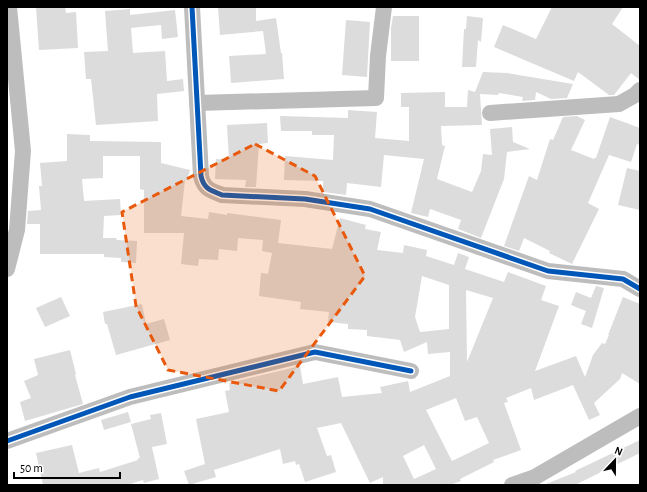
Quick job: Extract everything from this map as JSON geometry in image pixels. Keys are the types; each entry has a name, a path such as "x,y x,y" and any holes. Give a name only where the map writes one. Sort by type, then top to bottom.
{"street":[{"path":"192,7 201,176 203,184 210,190 222,195 306,198 370,209 548,270 623,279 640,289"},
{"path":"197,103 376,98 378,56 384,7"},
{"path":"7,270 17,230 23,151 8,12"},
{"path":"490,113 619,104 635,95 640,90"},
{"path":"7,440 130,397 315,352 411,371"},
{"path":"512,485 535,477 640,416"}],"highlighted area":[{"path":"255,144 315,176 365,276 279,391 168,370 136,306 122,212"}],"building":[{"path":"36,7 65,7 66,13 76,12 78,48 39,50"},
{"path":"218,7 256,7 256,21 276,18 282,53 284,79 231,83 229,56 266,54 263,31 220,35"},
{"path":"552,7 623,7 612,24 640,46 640,80 631,73 614,95 609,95 578,72 574,81 494,47 503,25 536,39"},
{"path":"130,9 130,15 175,10 178,37 162,39 161,25 131,28 133,53 165,51 167,81 183,79 184,91 157,94 158,121 96,125 91,79 86,79 84,52 108,51 105,11"},
{"path":"393,16 419,16 419,61 391,61 391,28"},
{"path":"467,16 483,18 481,42 478,40 476,67 462,67 464,29 466,29"},
{"path":"346,20 370,22 367,77 342,75"},
{"path":"483,72 507,73 573,84 567,98 551,99 536,92 535,100 522,101 523,97 499,93 498,95 480,94 482,125 441,126 442,145 445,146 437,179 472,192 481,171 483,154 492,155 490,129 512,127 513,142 530,149 507,152 504,179 481,238 458,229 461,220 430,209 428,217 411,213 424,159 384,155 381,187 347,183 346,195 323,192 323,181 284,180 285,156 333,160 334,135 312,135 312,131 281,131 280,116 348,118 348,110 377,112 375,138 409,141 409,107 401,107 401,93 445,92 445,107 467,107 468,90 475,92"},
{"path":"577,116 585,120 571,150 594,159 596,158 610,117 640,128 640,145 637,144 631,162 609,155 588,203 599,209 572,264 549,253 550,251 524,238 519,251 504,246 529,176 537,180 550,139 553,140 563,117"},
{"path":"267,123 268,143 259,144 256,187 245,187 246,180 215,179 216,159 229,160 227,125"},
{"path":"67,134 90,135 90,141 161,142 161,163 190,170 187,180 185,180 181,216 208,219 209,212 281,220 278,243 332,249 340,218 366,225 365,229 381,232 377,250 403,253 404,245 427,250 426,256 454,265 458,253 469,257 465,269 504,282 508,272 546,286 541,300 559,306 535,371 576,356 585,377 593,355 602,343 605,344 623,297 640,304 640,384 622,373 620,379 594,403 600,415 589,420 573,385 534,400 531,388 506,398 508,402 504,403 521,450 493,460 494,462 460,479 461,481 450,485 383,485 383,477 370,483 341,423 317,428 327,456 331,455 336,472 305,482 299,464 296,465 295,461 283,464 280,449 214,470 216,477 189,485 184,471 205,464 196,419 229,412 225,391 230,390 229,383 300,366 303,384 338,377 342,397 382,393 380,387 408,381 410,392 450,376 450,352 428,354 427,342 404,352 400,340 367,336 367,330 348,329 348,324 328,322 329,312 300,309 301,302 259,296 261,273 268,274 272,253 262,251 263,240 238,238 237,251 219,249 218,260 199,259 198,266 181,264 184,233 144,233 144,190 140,189 140,156 103,156 103,178 82,179 84,201 120,199 121,215 104,216 103,238 117,238 116,240 137,241 136,263 121,262 121,258 104,257 104,254 40,254 40,224 27,224 28,211 41,210 39,186 42,186 40,163 67,161","holes":["422,276 449,285 449,329 420,332 415,317","466,290 493,298 467,362","456,398 465,421 477,417 489,443 452,461 426,410","424,445 436,469 414,479 403,456"]},
{"path":"627,168 640,171 640,210 618,205"},
{"path":"596,286 604,288 592,328 581,324 586,311 571,305 576,292 591,298"},
{"path":"61,297 70,316 45,327 36,308"},
{"path":"142,304 146,324 164,319 170,340 116,355 107,324 105,324 103,312"},
{"path":"70,350 83,404 25,421 20,402 31,398 24,381 38,375 34,359"},
{"path":"128,412 131,422 104,430 101,420"},
{"path":"161,413 167,444 152,447 159,479 144,483 143,480 127,485 43,485 36,453 72,445 79,473 99,468 100,472 138,460 138,458 140,458 131,424 151,419 150,415"},
{"path":"640,440 640,453 575,485 546,485 576,472 575,471"}],"cycle path":[{"path":"192,7 201,176 204,184 214,192 222,195 305,199 370,209 548,271 623,279 640,289"},
{"path":"7,441 130,397 315,352 411,371"}]}
